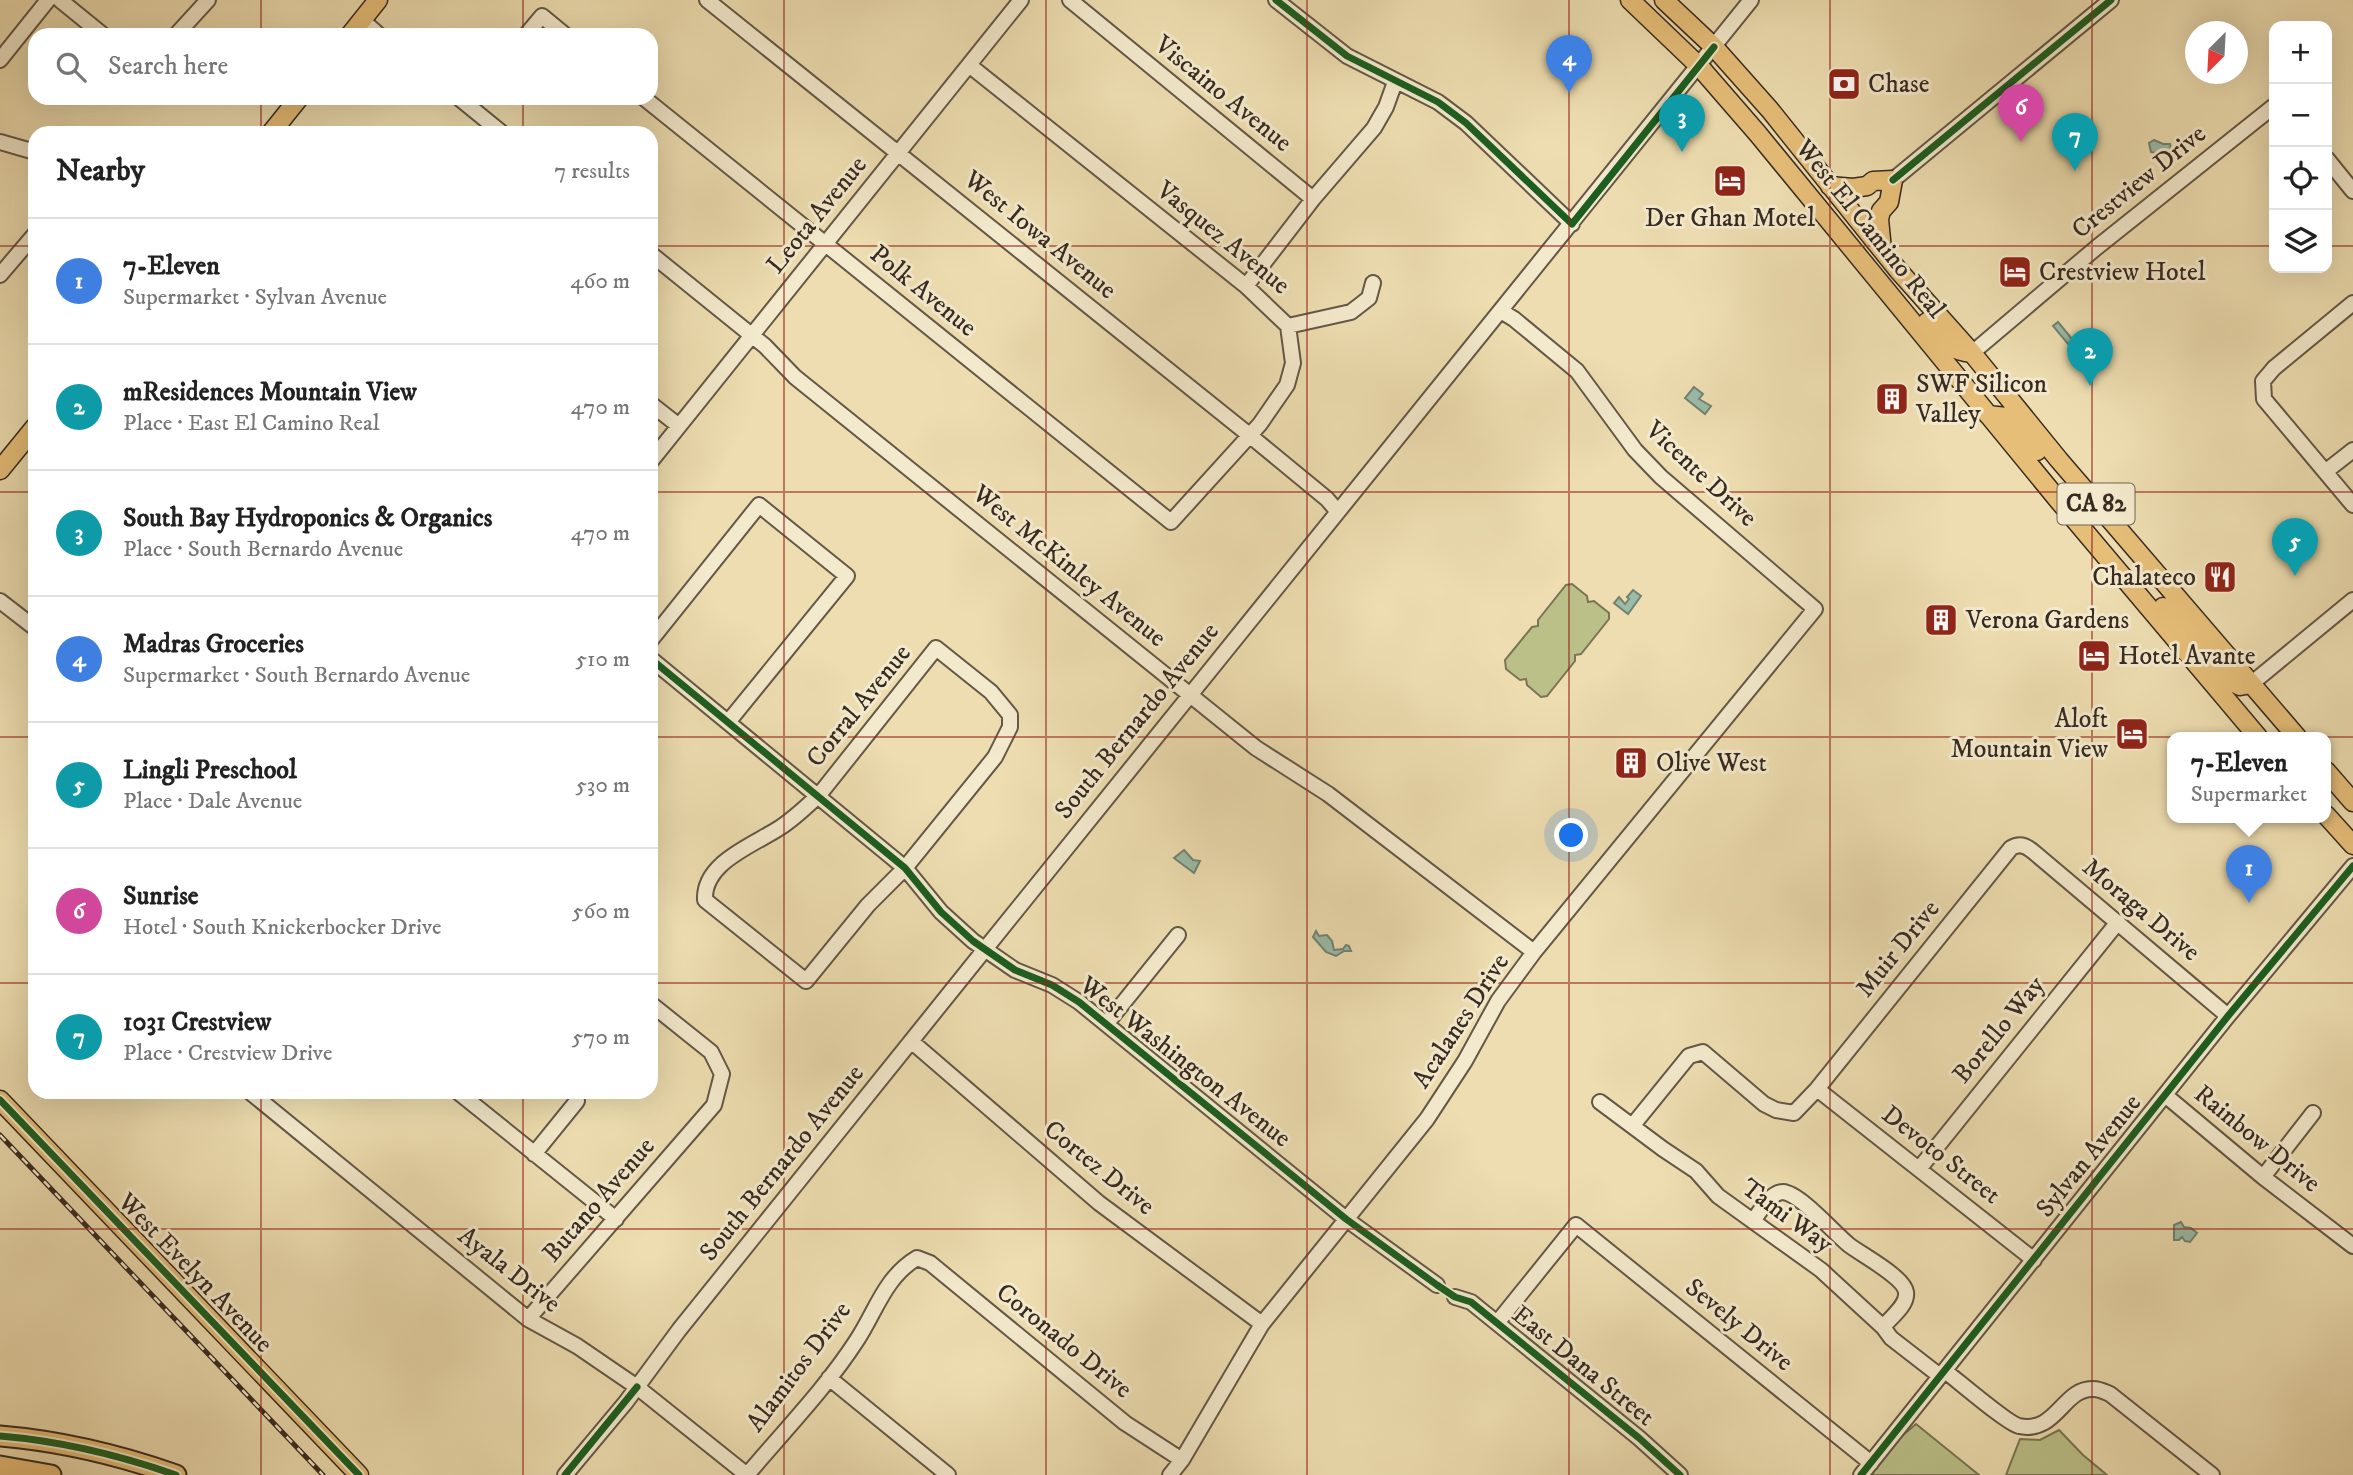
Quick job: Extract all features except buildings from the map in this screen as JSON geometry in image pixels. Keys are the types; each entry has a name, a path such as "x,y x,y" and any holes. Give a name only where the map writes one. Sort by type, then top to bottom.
{"highway":[{"path":"0,1436 86,1449 176,1475"},
{"path":"0,1466 51,1475"}],"main road":[{"path":"356,28 378,0"},
{"name":"West El Camino Real","path":"1630,0 1699,66 1758,134 2124,578"},
{"name":"West El Camino Real","path":"1664,0 1714,47 1770,110 1898,270 1972,353"},
{"path":"277,126 293,105"},
{"path":"1830,186 1859,188 1873,181 1893,180 1889,202 1881,211 1879,219 1882,250"},
{"path":"1864,263 1897,287 1948,347 1954,351 1972,353"},
{"name":"CA 82","path":"1972,353 2059,460 2293,732"},
{"path":"1988,415 2006,416 2042,457 2059,460"},
{"path":"0,470 28,436"},
{"path":"2124,578 2154,598 2235,685 2251,684"},
{"name":"CA 82","path":"2124,578 2254,732"},
{"path":"2331,777 2353,802"},
{"path":"2331,821 2353,845"},
{"name":"West Evelyn Avenue","path":"0,1100 359,1475"}],"street":[{"path":"0,60 48,0"},
{"path":"60,0 94,28"},
{"path":"182,28 208,0"},
{"name":"West Iowa Avenue","path":"707,0 1248,434 1327,499 1338,512"},
{"name":"Leota Avenue","path":"658,452 1021,0"},
{"name":"Viscaino Avenue","path":"1070,0 1313,199"},
{"path":"1276,0 1347,56 1438,102 1466,123 1572,224"},
{"name":"South Bernardo Avenue","path":"565,1475 911,1041 1751,0"},
{"path":"1893,180 2111,0"},
{"path":"532,28 542,16 557,28"},
{"path":"362,20 371,28"},
{"name":"Vasquez Avenue","path":"969,65 1246,286 1288,326 1293,363 1287,385 1260,424 1248,434 1171,523"},
{"path":"1246,286 1313,199 1374,128 1386,107 1395,82"},
{"path":"471,105 494,126"},
{"name":"Polk Avenue","path":"653,105 1171,523"},
{"name":"Crestview Drive","path":"1972,353 2096,248 2269,110"},
{"path":"0,142 28,150"},
{"path":"2332,165 2353,191"},
{"path":"0,275 28,242"},
{"name":"West McKinley Avenue","path":"658,260 772,353 795,377 1256,748 1328,794 1534,952"},
{"path":"1288,326 1351,312 1368,298 1373,283"},
{"path":"2353,303 2274,368 2263,381 2264,399 2353,505"},
{"name":"Vicente Drive","path":"1501,311 1514,318 1577,372 1635,450 1661,477 1815,609"},
{"path":"658,410 679,426"},
{"path":"2325,472 2353,450"},
{"path":"658,631 759,505 847,576 729,721"},
{"path":"2251,684 2353,600"},
{"path":"0,601 28,621"},
{"name":"Acalanes Drive","path":"1170,1475 1182,1460 1262,1324 1427,1119 1465,1061 1498,1002 1534,952 1815,609"},
{"name":"Corral Avenue","path":"936,648 996,697 1010,715 1010,727 995,757 905,867 868,905 806,981 705,900 704,888 710,876 727,860 780,828 819,795 936,648"},
{"name":"West Washington Avenue","path":"658,665 905,867 941,912 985,949 1015,970 1052,985 1079,1002 1346,1219 1437,1285"},
{"name":"Moraga Drive","path":"2021,845 2036,854 2228,1016"},
{"name":"Muir Drive","path":"1633,1125 1689,1056 1703,1052 1756,1098 1776,1110 1794,1113 1817,1089 2011,848 2021,845"},
{"name":"Sylvan Avenue","path":"1861,1475 2228,1016 2353,866"},
{"name":"Borello Way","path":"1919,1168 2118,922"},
{"path":"1107,1023 1178,935"},
{"name":"Butano Avenue","path":"528,1319 714,1105 722,1074 711,1052 658,1010"},
{"name":"Cortez Drive","path":"911,1041 1099,1203 1262,1324"},
{"name":"Devoto Street","path":"1817,1089 2034,1260"},
{"name":"Rainbow Drive","path":"2165,1095 2263,1177 2353,1246"},
{"name":"Ayala Drive","path":"259,1099 528,1319 577,1346 637,1387 747,1475"},
{"path":"467,1099 616,1219"},
{"path":"534,1154 576,1101"},
{"name":"Tami Way","path":"1600,1102 1696,1171 1718,1196 1821,1270 1883,1327 1891,1338 2017,1426 2036,1427 2052,1418 2078,1391 2094,1389 2110,1394 2211,1475"},
{"path":"2263,1177 2313,1113"},
{"path":"1754,1221 1772,1196 1786,1192 1801,1201 1858,1253 1880,1265 1905,1287 1907,1294 1906,1301 1883,1327"},
{"name":"Sevely Drive","path":"1497,1323 1576,1226 1871,1463"},
{"name":"Alamitos Drive","path":"747,1475 829,1378 858,1339 887,1286 905,1265 917,1258"},
{"name":"Coronado Drive","path":"917,1258 930,1263 1125,1423 1182,1460"},
{"name":"East Dana Street","path":"1455,1297 1471,1302 1639,1438 1680,1475"},
{"path":"829,1378 948,1475"}],"green space":[{"path":"1572,584 1587,596 1588,602 1594,601 1609,613 1609,619 1581,654 1575,655 1575,661 1547,696 1541,697 1527,685 1526,679 1520,680 1506,669 1505,660 1532,627 1538,626 1538,620 1566,585"},
{"path":"1916,1424 1979,1475 1871,1475 1902,1436"},
{"path":"2059,1430 2107,1475 2006,1475 2020,1439 2040,1440"}],"shaded area":[{"path":"2154,140 2170,144 2171,151 2160,154 2151,152 2149,143"},
{"path":"2058,322 2077,345 2073,350 2053,326"},
{"path":"1694,387 1703,394 1699,399 1711,406 1705,414 1685,398"},
{"path":"1633,590 1641,596 1628,614 1614,603 1619,597 1625,604"},
{"path":"1184,850 1193,860 1200,861 1194,873 1174,858"},
{"path":"1316,931 1319,936 1327,935 1334,950 1343,949 1346,945 1351,951 1344,951 1336,956 1326,952 1313,937"},
{"path":"2181,1222 2184,1227 2197,1233 2190,1242 2182,1237 2174,1240 2174,1225"}],"railway":[{"path":"0,1135 323,1475"}],"cycle path":[{"path":"1276,0 1347,56 1438,102 1466,123 1572,224 1714,47"},
{"path":"1893,180 2111,0"},
{"path":"658,665 905,868 941,912 973,941 1015,970 1052,985 1079,1002 1346,1219 1455,1297 1471,1302 1639,1438 1680,1475"},
{"path":"1861,1475 2228,1016 2353,866"},
{"path":"0,1100 359,1475"},
{"path":"565,1475 637,1387"},
{"path":"0,1436 89,1450 176,1475"}],"place":[{"name":"Chase","path":"1844,84"},
{"name":"Madras Groceries","path":"1569,93"},
{"name":"Sunrise","path":"2021,142"},
{"name":"South Bay Hydroponics & Organics","path":"1682,152"},
{"name":"1031 Crestview","path":"2075,171"},
{"name":"Der Ghan Motel","path":"1730,181"},
{"name":"Crestview Hotel","path":"2015,272"},
{"name":"mResidences Mountain View","path":"2090,386"},
{"name":"SWF Silicon Valley","path":"1892,399"},
{"name":"Lingli Preschool","path":"2295,576"},
{"name":"Chalateco","path":"2220,577"},
{"name":"Verona Gardens","path":"1941,620"},
{"name":"Hotel Avante","path":"2094,656"},
{"name":"Aloft Mountain View","path":"2132,734"},
{"name":"Olive West","path":"1631,763"},
{"name":"7-Eleven","path":"2249,903"}]}
